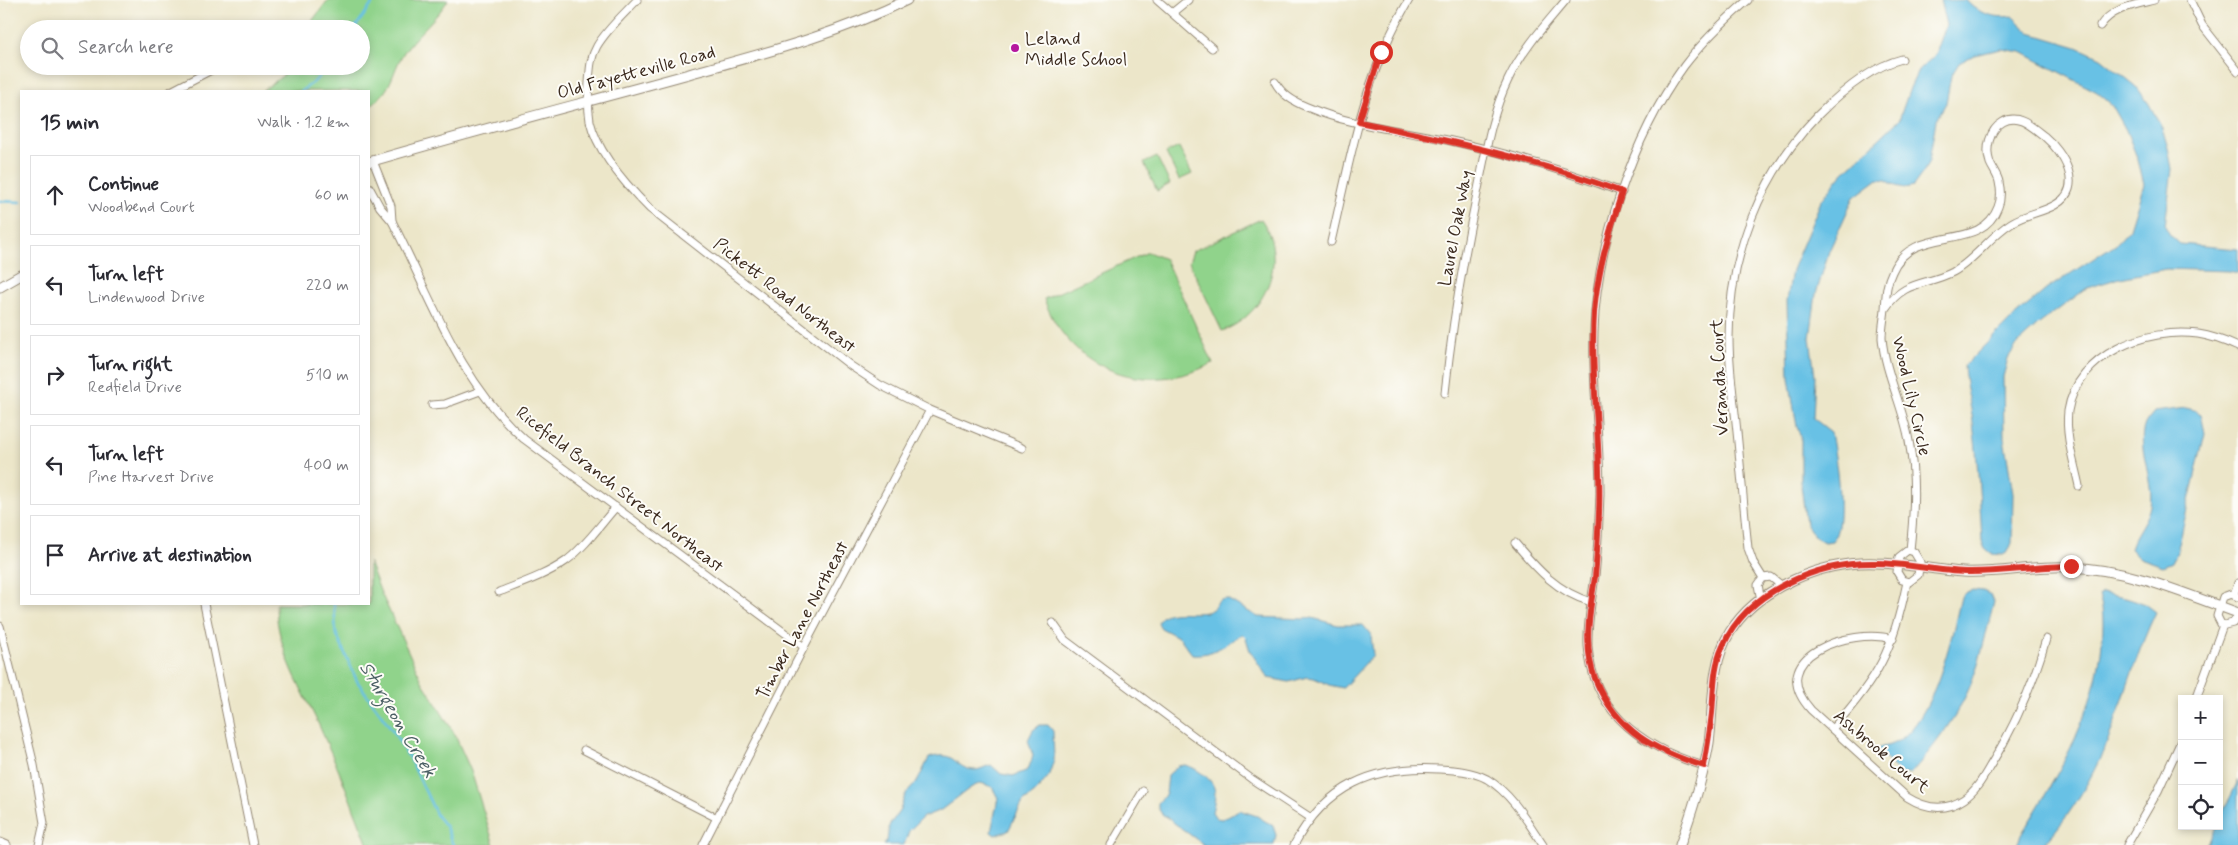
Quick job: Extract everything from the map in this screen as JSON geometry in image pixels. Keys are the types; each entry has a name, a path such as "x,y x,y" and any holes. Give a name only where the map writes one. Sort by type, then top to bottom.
{"street":[{"name":"Pickett Road Northeast","path":"637,0 597,46 590,68 588,102 590,120 595,136 631,190 650,209 851,366 880,385 930,410 1022,448"},
{"name":"Old Fayetteville Road","path":"371,162 822,36 876,15 907,0"},
{"path":"1157,0 1212,48"},
{"path":"1172,13 1188,0"},
{"path":"1331,242 1359,122 1381,52 1408,0"},
{"name":"Laurel Oak Way","path":"1445,393 1457,294 1487,149 1498,106 1509,78 1527,48 1566,0"},
{"path":"1704,766 1674,756 1650,745 1626,727 1612,710 1595,678 1590,658 1588,625 1597,554 1600,482 1593,349 1594,312 1604,254 1622,192 1649,125 1676,79 1708,37 1748,0"},
{"path":"2100,26 2106,18 2118,10 2154,0"},
{"path":"2190,0 2202,25 2238,71"},
{"name":"Veranda Court","path":"1763,578 1753,562 1748,548 1730,367 1730,308 1741,250 1748,226 1763,192 1779,164 1801,135 1848,88 1883,65 1902,59"},
{"path":"173,90 202,75"},
{"path":"1276,82 1284,94 1298,103 1334,117 1487,149 1561,170 1622,192"},
{"name":"Wood Lily Circle","path":"1885,309 1892,299 1908,287 1942,277 1960,268 1990,239 2009,224 2027,214 2052,206 2062,200 2068,191 2070,175 2066,163 2054,146 2021,120 2006,120 1997,126 1992,134 1988,152 1990,162 1998,177 2000,188 1999,202 1994,214 1986,225 1976,231 1928,241 1916,246 1904,254 1889,278 1885,294 1882,328 1884,348 1906,425 1912,462 1915,498 1910,550"},
{"name":"Ricefield Branch Street Northeast","path":"371,162 391,206 392,221"},
{"name":"Ricefield Branch Street Northeast","path":"370,190 380,207 392,221 452,344 480,391 509,426 804,647"},
{"path":"0,287 20,276"},
{"path":"2079,486 2068,430 2068,410 2080,382 2094,364 2125,345 2167,334 2188,333 2208,336 2238,346"},
{"path":"432,405 445,404 480,391"},
{"name":"Timber Lane Northeast","path":"703,845 804,647 930,410"},
{"path":"499,592 548,572 566,560 584,545 616,507"},
{"path":"1515,543 1556,586 1575,597 1591,602"},
{"path":"1832,729 1869,686 1893,639 1907,582 1916,577 1920,567 1918,556 1910,550 1900,555 1898,564 1898,575 1907,582"},
{"path":"1680,845 1704,766 1719,656 1726,638 1738,621 1762,600 1782,586 1806,575 1840,566 1876,563 1968,572 2044,566 2100,569 2142,579 2238,614 2230,624 2223,625"},
{"path":"1762,600 1758,585 1763,578 1771,577 1782,586"},
{"path":"2223,625 2216,616 2219,606 2225,596 2236,596 2238,583"},
{"path":"204,605 253,845"},
{"path":"1053,623 1065,640 1253,780 1311,818"},
{"path":"2197,695 2223,625"},
{"path":"0,626 8,651 36,774 44,823 39,845"},
{"name":"Ashbrook Court","path":"1893,639 1870,635 1841,640 1816,650 1802,664 1797,682 1801,699 1914,802 1936,808 1957,804 1969,796 1976,788 2007,739 2028,694 2046,639"},
{"path":"0,655 8,651"},
{"path":"2127,845 2158,791 2182,740"},
{"path":"584,750 717,818"},
{"path":"1294,845 1311,818 1336,794 1370,776 1406,768 1459,771 1483,777 1496,785 1524,816 1543,845"},
{"path":"1111,845 1143,791"},
{"path":"0,842 7,845"}],"green space":[{"path":"328,0 448,0 439,13 407,48 384,93 370,105 370,90 263,90 284,75 370,75 370,20 313,20"},
{"path":"1179,147 1192,174 1179,180 1166,153"},
{"path":"1157,157 1170,184 1157,191 1144,163"},
{"path":"1261,219 1269,235 1273,251 1273,268 1268,284 1261,299 1251,312 1237,323 1222,331 1189,262 1193,251"},
{"path":"1148,252 1165,259 1213,363 1188,373 1162,378 1137,377 1114,371 1091,360 1072,344 1056,324 1044,299"},
{"path":"370,565 381,593 422,681 454,733 471,771 494,845 368,845 328,746 292,670 277,621 276,605 370,605"}],"water":[{"path":"1940,0 1966,0 1981,12 2000,17 2012,16 2030,33 2077,47 2101,58 2136,86 2149,104 2162,128 2168,148 2172,169 2165,226 2170,235 2180,244 2238,249 2238,273 2166,269 2120,278 2087,288 2039,324 2018,343 2008,358 2003,377 2004,438 2013,494 2012,543 2008,552 2003,555 1991,554 1985,549 1982,542 1975,438 1964,366 2010,320 2047,289 2117,243 2130,229 2144,184 2138,160 2126,130 2112,105 2097,92 2021,52 2001,49 1974,55 1959,63 1951,76 1946,103 1936,120 1929,161 1913,186 1905,188 1896,186 1886,180 1878,179 1854,197 1829,251 1816,294 1810,338 1815,376 1813,418 1831,432 1839,489 1839,520 1832,541 1824,542 1815,537 1806,524 1801,485 1801,438 1797,427 1789,378 1787,301 1792,270 1821,201 1842,174 1899,120 1918,71 1936,54 1946,25"},
{"path":"2186,408 2201,414 2205,433 2177,552 2172,562 2163,566 2140,558 2130,549 2147,515 2151,500 2144,455 2143,433 2145,424 2154,412"},
{"path":"1973,590 1983,591 1991,595 1994,602 1981,654 1971,684 1960,707 1936,743 1910,774 1901,774 1877,750 1880,747 1897,741 1912,728 1925,709 1945,661 1961,597 1966,592"},
{"path":"2102,593 2137,601 2156,612 2139,652 2110,736 2086,786 2066,817 2043,845 2017,845 2071,748 2089,702 2101,652 2103,616 2099,595"},
{"path":"1227,599 1258,617 1312,618 1338,625 1363,625 1371,635 1373,655 1343,688 1307,677 1289,682 1268,678 1250,651 1246,638 1242,634 1213,651 1192,654 1180,638 1161,628 1158,623 1166,614 1209,611 1220,600"},
{"path":"1040,725 1048,725 1053,731 1054,760 1048,777 1035,793 1023,802 1008,831 995,835 991,832 998,798 992,787 981,783 970,788 941,810 923,817 909,831 904,845 884,845 887,841 889,826 900,810 905,795 917,782 929,758 945,756 968,769 975,770 991,765 1001,774 1013,776 1028,770 1033,756 1028,740 1033,730"},
{"path":"1185,765 1199,772 1212,783 1215,796 1212,812 1216,818 1222,819 1239,810 1257,816 1273,826 1276,835 1274,845 1204,845 1162,814 1158,808 1158,803 1166,794 1168,775 1178,766"},
{"path":"2238,780 2238,845 2206,845 2214,830 2223,830 2223,812"}],"waterway":[{"name":"Sturgeon Creek","path":"361,20 375,0"},
{"name":"Sturgeon Creek","path":"302,90 320,75"},
{"path":"0,201 20,202"},
{"name":"Sturgeon Creek","path":"334,605 336,633 357,681 393,731 411,761 437,816 446,827 453,845"}],"place":[{"name":"Leland Middle School","path":"1015,48"}],"route":[{"path":"1381,52 1368,87 1359,122 1487,149 1580,176 1622,192 1608,236 1594,312 1593,349 1600,455 1599,510 1597,554 1588,636 1590,658 1599,689 1619,719 1642,740 1674,756 1704,766 1711,727 1717,663 1726,638 1738,621 1762,600 1782,586 1806,575 1827,568 1864,563 1963,572 2071,566"}]}
